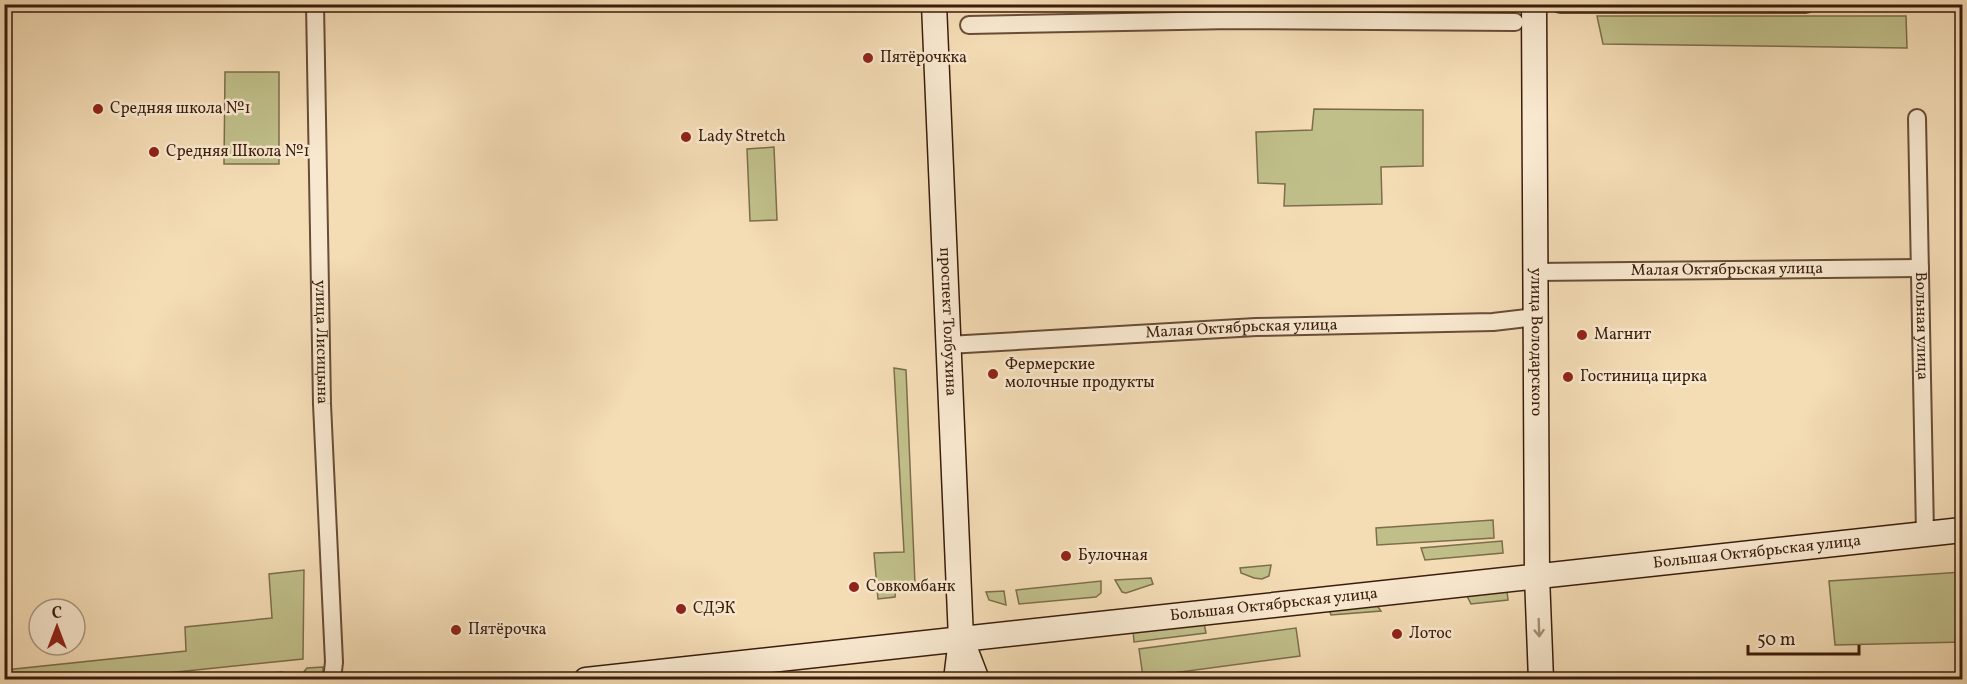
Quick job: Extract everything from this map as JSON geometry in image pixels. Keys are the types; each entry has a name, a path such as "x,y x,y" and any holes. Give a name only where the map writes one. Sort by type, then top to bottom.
{"main road":[{"name":"проспект Толбухина","path":"934,4 961,639 956,680"},
{"name":"улица Володарского","path":"1534,4 1537,576 1541,680"},
{"name":"Большая Октябрьская улица","path":"586,680 1962,530"},
{"name":"проспект Толбухина","path":"961,639 977,680"}],"street":[{"name":"улица Лисицына","path":"315,4 322,404 334,662 332,680"},
{"path":"1560,4 1806,4"},
{"path":"969,25 1233,20 1515,22"},
{"name":"Вольная улица","path":"1917,118 1925,534"},
{"name":"Малая Октябрьская улица","path":"1535,272 1920,268"},
{"name":"Малая Октябрьская улица","path":"948,345 1256,327 1493,322 1535,317"}],"shaded area":[{"path":"1597,16 1906,16 1907,48 1603,44"},
{"path":"225,72 279,72 279,164 224,164"},
{"path":"1314,109 1423,110 1423,166 1381,167 1382,204 1284,206 1285,184 1258,183 1256,132 1312,130"},
{"path":"774,147 777,220 750,221 747,149"},
{"path":"894,368 906,370 915,584 896,586 895,597 878,599 874,553 904,552"},
{"path":"1493,520 1494,538 1377,545 1376,528"},
{"path":"1502,541 1503,553 1425,560 1421,548"},
{"path":"1271,565 1269,576 1262,579 1241,573 1240,568"},
{"path":"304,570 303,659 109,679 5,679 5,670 186,651 185,627 272,618 269,574"},
{"path":"1962,572 1962,642 1835,645 1829,581"},
{"path":"1151,578 1153,584 1126,593 1122,592 1115,580"},
{"path":"1101,581 1101,593 1096,597 1019,604 1016,590"},
{"path":"1004,591 1006,605 989,600 986,592"},
{"path":"1507,591 1508,600 1471,604 1467,596"},
{"path":"1374,601 1381,611 1331,615 1328,606"},
{"path":"1204,623 1206,633 1134,642 1133,630"},
{"path":"1296,628 1300,656 1143,677 1139,649"},
{"path":"323,667 323,675 320,679 298,679 307,668"},
{"path":"282,672 282,679 215,679"}],"place":[{"name":"Пятёрочкка","path":"868,58"},
{"name":"Средняя школа №1","path":"98,109"},
{"name":"Lady Stretch","path":"686,137"},
{"name":"Средняя Школа №1","path":"154,152"},
{"name":"Магнит","path":"1582,335"},
{"name":"Фермерские молочные продукты","path":"993,374"},
{"name":"Гостиница цирка","path":"1568,377"},
{"name":"Булочная","path":"1066,556"},
{"name":"Совкомбанк","path":"854,587"},
{"name":"СДЭК","path":"681,609"},
{"name":"Пятёрочка","path":"456,630"},
{"name":"Лотос","path":"1397,634"}]}
